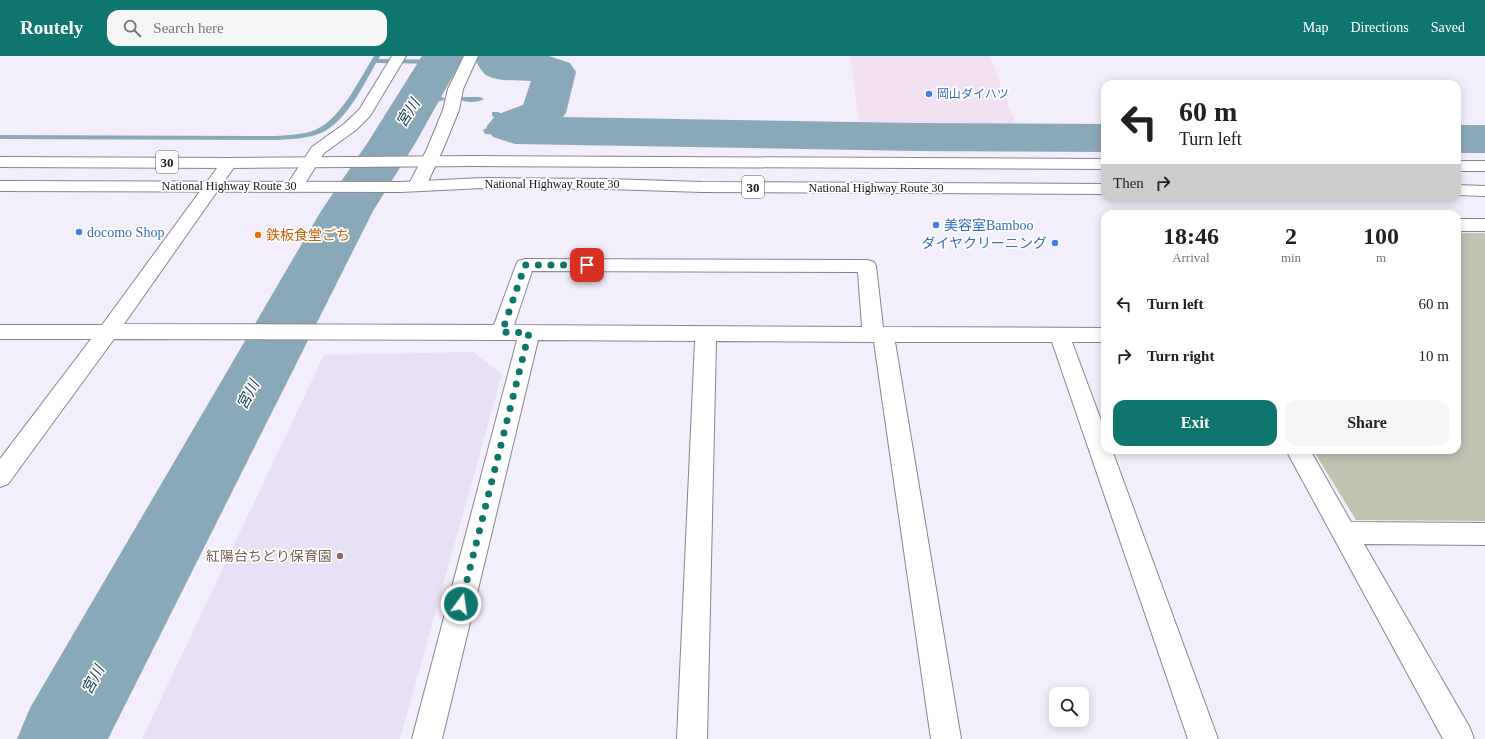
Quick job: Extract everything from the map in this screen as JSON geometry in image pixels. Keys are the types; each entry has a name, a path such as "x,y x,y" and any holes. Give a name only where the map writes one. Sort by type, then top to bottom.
{"main road":[{"path":"409,186 452,110 451,104 472,56"},
{"path":"295,186 318,150 350,127 365,113 397,59"},
{"name":"National Highway Route 30","path":"0,162 229,163 422,161 1101,164"},
{"path":"0,477 107,333 229,163"},
{"path":"1461,166 1485,166"},
{"name":"National Highway Route 30","path":"0,186 319,187 409,186 463,183 702,187 1101,189"},
{"path":"1461,190 1485,190"},
{"path":"1461,225 1485,225"},
{"path":"502,332 525,265 867,266 946,739"},
{"path":"0,332 107,333 333,331 1101,335"},
{"path":"427,739 529,333"},
{"path":"692,739 706,334"},
{"path":"1059,334 1101,452"},
{"path":"1102,454 1203,739"},
{"path":"1300,454 1459,739"},
{"path":"1344,532 1485,534"}],"shaded area":[{"name":"岡山ダイハツ","path":"850,56 990,56 1019,133 860,132"},
{"name":"紅陽台ちどり保育園","path":"473,352 502,374 400,739 142,739 324,355"}],"green space":[{"path":"1461,233 1485,233 1485,521 1356,520 1315,454 1461,454"}],"water":[{"path":"491,56 514,56 532,62 567,63 572,67 555,117 556,136 485,134 483,130 538,102 543,87 535,75 488,69 486,64 482,63 484,59"}],"waterway":[{"path":"374,61 377,56"},
{"name":"宮川","path":"61,739 347,211 392,142 443,56"},
{"path":"499,56 497,62 503,67 549,69 555,72 543,113 517,122 509,127 515,130 916,137 1101,138"},
{"path":"0,137 275,138 312,134 318,132 331,123 346,106 374,61"},
{"path":"374,61 451,62"},
{"path":"481,62 497,62"},
{"path":"417,99 442,99"},
{"path":"463,99 480,99"},
{"path":"495,114 515,122"},
{"path":"1461,139 1485,139"}],"place":[{"name":"岡山ダイハツ","path":"929,94"},
{"name":"美容室Bamboo","path":"936,225"},
{"name":"docomo Shop","path":"79,232"},
{"name":"鉄板食堂ごち","path":"258,235"},
{"name":"ダイヤクリーニング","path":"1055,243"},
{"name":"紅陽台ちどり保育園","path":"340,556"}],"route":[{"path":"461,604 529,333 502,332 525,265 587,265"}]}
